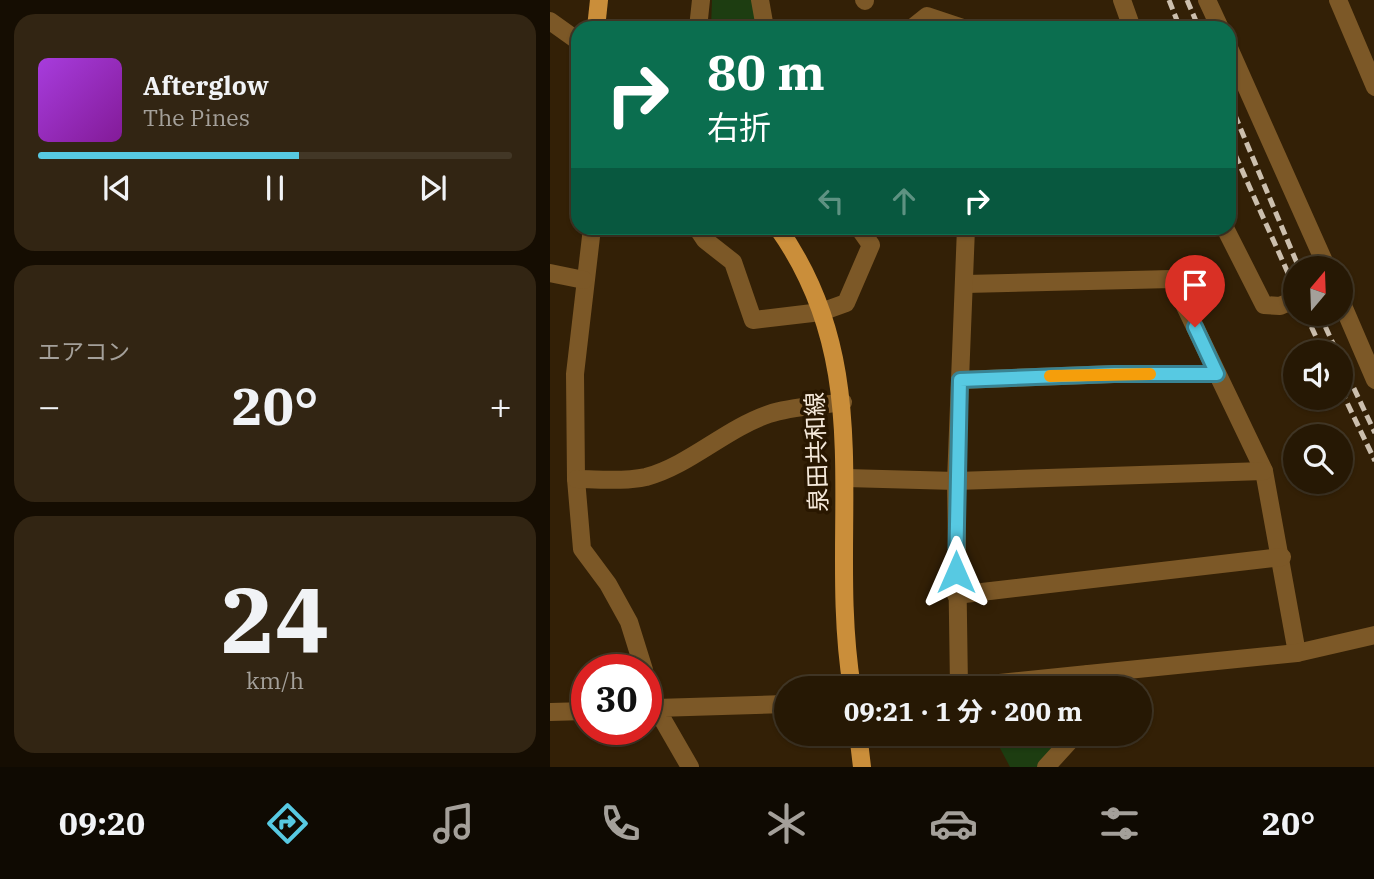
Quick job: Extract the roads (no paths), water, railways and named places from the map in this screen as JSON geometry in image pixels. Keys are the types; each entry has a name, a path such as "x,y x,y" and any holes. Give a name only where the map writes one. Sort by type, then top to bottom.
{"main road":[{"path":"597,21 599,0"},
{"name":"泉田共和線","path":"783,235 793,249 821,312 836,357 843,402 846,478 843,625 850,676"},
{"path":"860,746 862,767"}],"street":[{"path":"699,21 701,0"},
{"path":"760,0 764,21"},
{"path":"1122,0 1130,21"},
{"path":"1207,0 1217,21"},
{"path":"1338,0 1374,87"},
{"path":"921,21 927,16 942,21"},
{"path":"550,21 571,36"},
{"path":"1236,64 1322,256"},
{"path":"591,235 575,374 576,479 582,549 608,584 629,622 639,654"},
{"path":"702,235 733,262 753,320 821,312 846,303 871,245 864,235"},
{"path":"955,676 956,481 966,235"},
{"path":"1229,235 1264,305 1283,303"},
{"path":"550,273 584,280"},
{"path":"965,284 1172,279 1264,471 1282,557 1297,653"},
{"path":"1351,326 1374,380"},
{"path":"960,380 1114,374 1217,374"},
{"path":"576,479 628,480 646,477 672,467 714,441 771,413 843,402"},
{"path":"846,478 956,481 1264,471"},
{"path":"956,595 1282,557"},
{"path":"1068,676 1297,653 1374,635"},
{"path":"1088,674 1092,676"},
{"path":"662,708 774,704"},
{"path":"550,712 571,711"},
{"path":"662,725 690,767"},
{"path":"1046,767 1065,746"}],"railway":[{"path":"1169,0 1177,21"},
{"path":"1187,0 1196,21"},
{"path":"1236,118 1294,256"},
{"path":"1236,157 1283,262"},
{"path":"1311,326 1317,340"},
{"path":"1325,326 1331,340"},
{"path":"1353,386 1375,433"},
{"path":"1351,410 1375,461"}]}
